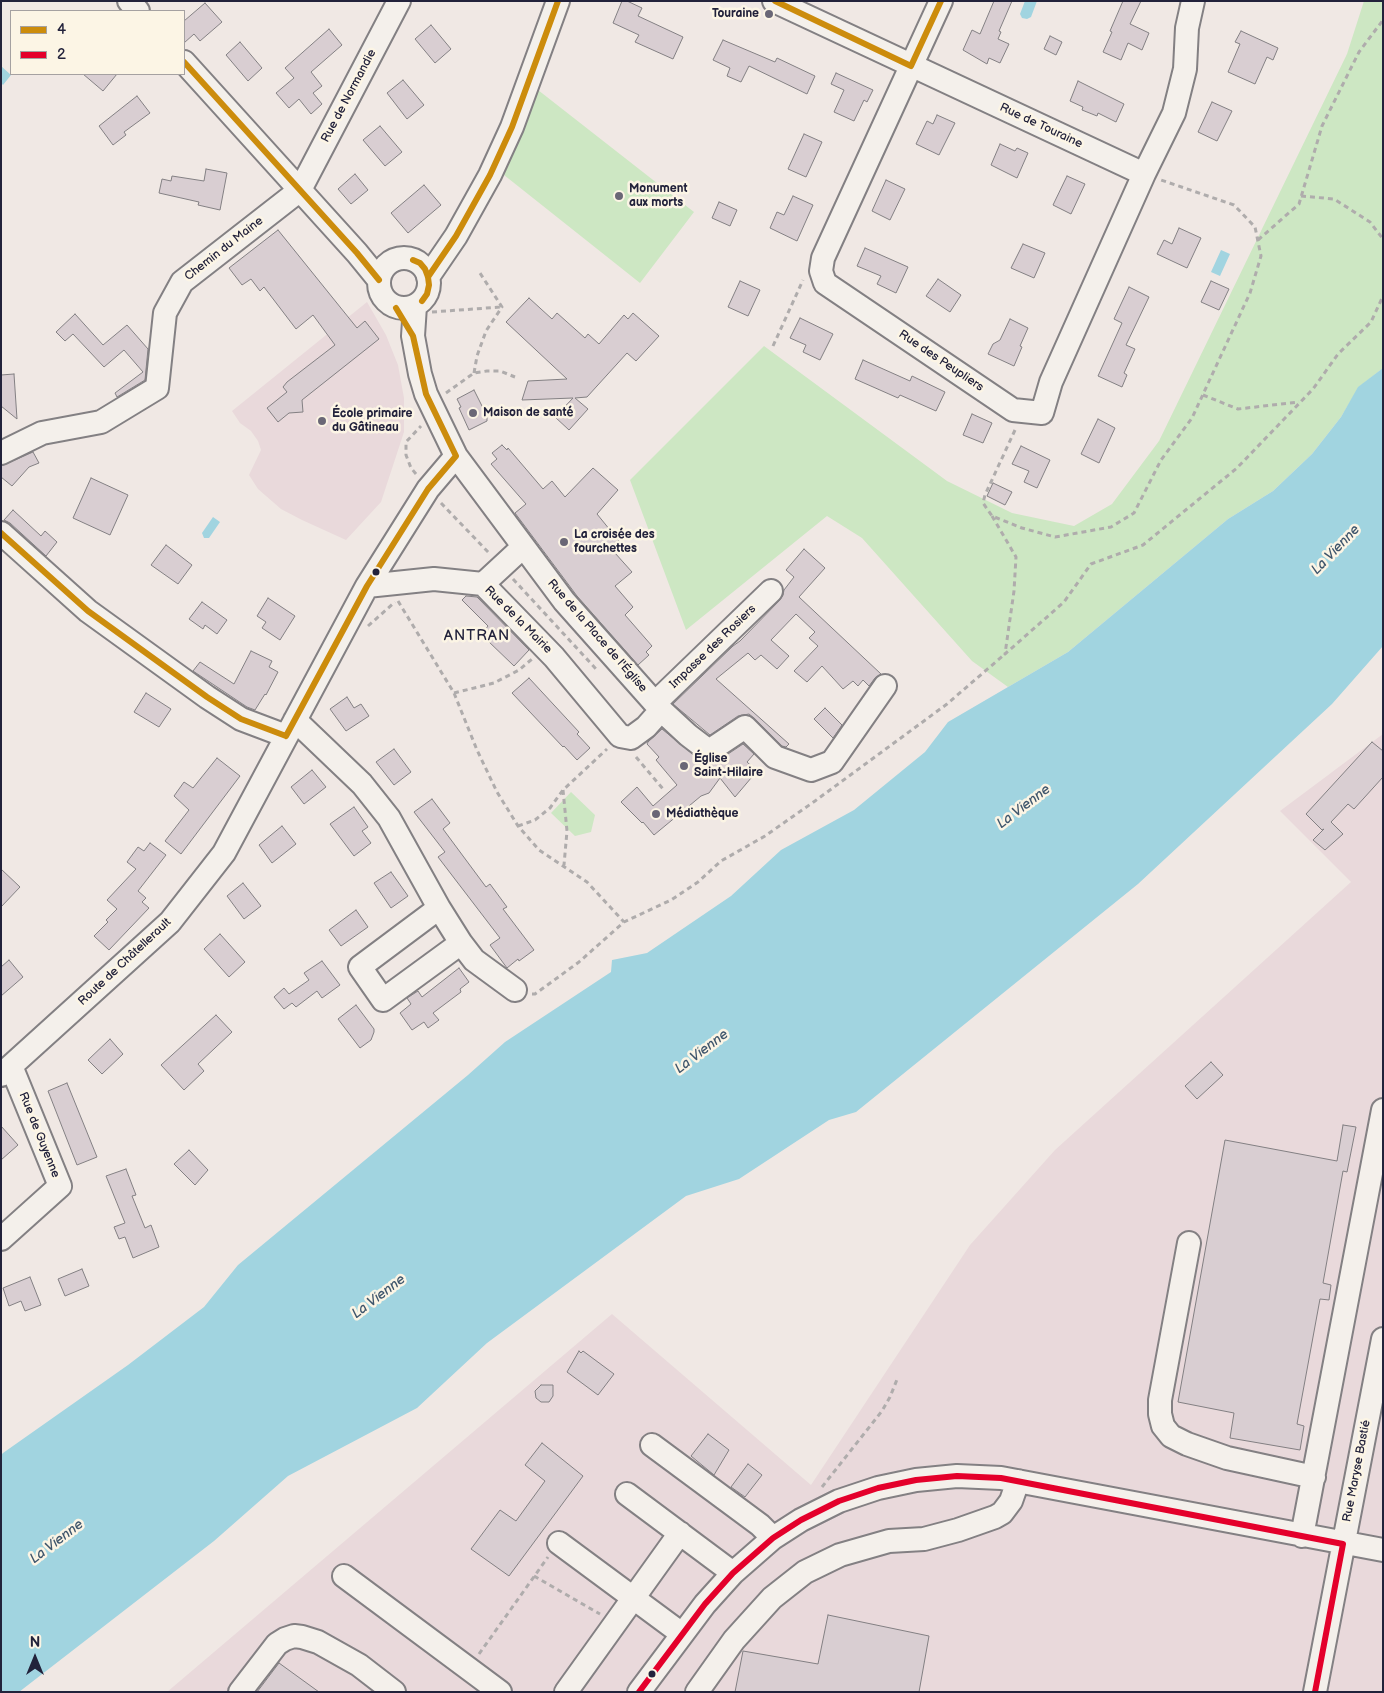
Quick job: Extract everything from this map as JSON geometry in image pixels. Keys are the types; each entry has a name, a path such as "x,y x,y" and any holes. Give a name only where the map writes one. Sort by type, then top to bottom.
{"street":[{"name":"Rue de Normandie","path":"300,190 400,1"},
{"path":"428,277 456,236 490,175 512,127 558,1"},
{"name":"Rue de Touraine","path":"774,1 1144,174"},
{"path":"821,271 823,258 941,1"},
{"path":"1024,411 1042,413 1051,382 1144,174 1174,112 1185,69 1187,28 1193,1"},
{"path":"185,63 357,253 384,271"},
{"name":"Chemin du Maine","path":"1,453 42,433 101,422 157,388 165,312 182,282 300,190"},
{"path":"421,310 390,305 380,294 384,271 397,259 412,260 444,252"},
{"path":"412,260 425,269 429,285 427,294 422,301 413,336 426,394 456,456"},
{"name":"Rue des Peupliers","path":"821,271 825,283 1013,410 1024,411"},
{"name":"Rue de la Place de l'Église","path":"456,456 564,601 658,706 688,735 709,751 745,727 775,757 811,770 832,762 885,686"},
{"name":"Route de Châtellerault","path":"6,1070 170,922 224,853 291,728 378,585 428,489 456,456"},
{"path":"1,533 88,611 207,697 241,719 291,728 362,784 389,818 439,908 461,943 474,960 515,990"},
{"path":"484,584 523,547"},
{"name":"Rue de la Mairie","path":"378,585 434,579 484,584 546,648 626,737"},
{"name":"Impasse des Rosiers","path":"658,706 771,591"},
{"path":"626,737 646,727 658,706"},
{"path":"439,908 360,967 383,1000 461,943"},
{"name":"Rue de Guyenne","path":"1,1239 60,1186 6,1070"},
{"path":"1302,1536 1383,1110"},
{"path":"1189,1244 1160,1400 1160,1414 1163,1426 1171,1436 1187,1444 1227,1458 1314,1477"},
{"name":"Rue Maryse Bastié","path":"1315,1692 1383,1339"},
{"path":"652,1446 760,1525 773,1538"},
{"path":"639,1692 705,1604 733,1573 773,1538 820,1509 839,1501 878,1488 916,1480 957,1476 1001,1478 1343,1544 1383,1550"},
{"path":"697,1692 734,1640 766,1605 805,1572 840,1555 890,1542 924,1539 995,1517 1002,1513 1011,1501 1018,1482"},
{"path":"628,1494 733,1573"},
{"path":"566,1692 680,1533"},
{"path":"559,1543 682,1634"},
{"path":"344,1576 500,1692"},
{"path":"240,1692 277,1644 294,1636 318,1642 359,1666 394,1692"}],"path":[{"path":"1258,240 1299,204 1322,126 1359,52 1383,20"},
{"path":"992,516 1022,528 1055,537 1111,527 1134,513 1161,460 1192,418 1250,293 1262,256 1255,227 1234,205 1144,174"},
{"path":"1302,196 1334,199 1370,222 1383,239"},
{"path":"478,270 502,307"},
{"path":"773,346 803,280 821,271"},
{"path":"515,990 525,995 535,994 578,962 624,922 671,900 698,882 721,861 765,836 948,704 1064,602 1091,564 1143,545 1237,468 1312,389 1338,354 1371,322 1383,296"},
{"path":"421,310 502,307"},
{"path":"474,373 477,356 486,331 502,307"},
{"path":"1203,395 1238,409 1299,402"},
{"path":"1005,654 1014,591 1016,557 983,503 1024,411"},
{"path":"378,585 402,608 454,693 477,750 497,792 518,826 539,850 588,882 624,922"},
{"path":"454,693 494,683 519,670 546,648"},
{"path":"518,826 535,820 550,808 563,790 626,737"},
{"path":"563,790 567,831 564,866"},
{"path":"820,1509 820,1492 823,1486 882,1410 890,1397 898,1377"},
{"path":"469,1669 559,1543"},
{"path":"534,1576 616,1623"}],"shaded area":[{"name":"École primaire du Gâtineau","path":"367,302 386,335 398,365 404,398 404,432 381,502 346,540 281,509 258,489 249,475 261,450 258,441 251,431 240,423 232,411"},
{"path":"1383,734 1383,1692 167,1692 612,1314 811,1485 970,1245 1055,1150 1351,882 1280,811"}],"green space":[{"path":"1364,1 1383,1 1383,368 1359,387 1341,417 1312,454 1273,491 1228,519 1068,652 1008,687 972,661 862,538 827,516 686,630 630,480 764,346 947,481 1012,513 1074,526 1112,504 1159,441 1347,54"},
{"path":"538,90 694,212 640,283 504,175"},
{"path":"571,792 595,815 591,832 575,836 551,813"}],"water":[{"path":"1025,1 1037,1 1031,17 1027,19 1022,18 1020,14"},
{"path":"1,66 11,75 3,85 1,83"},
{"path":"1221,250 1230,254 1220,276 1211,272"},
{"name":"La Vienne","path":"1383,368 1383,646 1332,704 1138,884 856,1112 829,1120 739,1179 686,1196 487,1343 417,1408 288,1476 214,1541 19,1692 1,1692 1,1455 3,1453 128,1365 204,1307 238,1265 468,1075 505,1042 611,972 612,960 647,953 731,896 781,850 854,810 925,752 948,722 1068,652 1228,519 1273,491 1312,454 1341,417 1358,387"},
{"path":"213,517 220,522 209,538 204,538 202,533"}],"building":[{"path":"622,1 627,1 642,8 638,16 683,37 673,59 635,42 639,35 613,23"},
{"path":"994,1 1012,1 999,31 1001,32 998,39 1009,44 1000,63 989,58 987,64 963,50 972,30 980,34"},
{"path":"1123,1 1141,1 1130,24 1149,33 1142,50 1128,43 1121,60 1103,52"},
{"path":"205,3 222,22 200,41 194,34 185,42 185,20"},
{"path":"431,25 451,49 435,63 415,39"},
{"path":"329,29 342,45 311,72 322,86 313,93 322,104 311,114 299,99 289,108 276,93 294,78 285,68"},
{"path":"1241,31 1278,48 1273,60 1267,57 1255,84 1228,72 1240,44 1235,42"},
{"path":"1050,36 1062,42 1056,55 1044,49"},
{"path":"723,40 775,62 777,58 815,76 807,94 749,66 741,82 727,76 730,68 713,60"},
{"path":"240,42 262,68 248,81 226,55"},
{"path":"836,73 873,90 867,102 864,100 854,121 834,112 844,90 831,84"},
{"path":"84,75 116,75 103,91"},
{"path":"403,80 424,105 407,119 387,93"},
{"path":"1078,81 1124,104 1116,122 1098,113 1097,116 1082,110 1083,107 1070,101"},
{"path":"137,96 150,113 124,132 126,135 113,145 99,126"},
{"path":"1212,102 1232,111 1217,141 1198,132"},
{"path":"937,115 955,123 939,155 916,144 927,121 933,124"},
{"path":"380,126 402,152 385,166 363,140"},
{"path":"804,134 822,142 806,177 788,169"},
{"path":"1000,144 1015,151 1017,148 1028,153 1017,178 991,165"},
{"path":"206,169 227,173 220,210 198,205 199,202 159,193 162,179 171,181 172,176 204,181"},
{"path":"355,174 368,190 351,204 338,189"},
{"path":"1067,176 1085,184 1071,214 1053,205"},
{"path":"886,180 905,189 890,220 872,211"},
{"path":"424,185 441,205 408,233 391,213"},
{"path":"793,196 813,205 797,241 770,228 777,212 784,215"},
{"path":"719,202 737,210 730,226 712,218"},
{"path":"1179,228 1201,238 1187,268 1157,254 1164,240 1172,244"},
{"path":"278,230 357,328 365,321 379,339 302,400 303,412 289,413 278,422 267,408 287,392 283,387 287,382 335,345 313,315 296,329 264,287 260,291 251,279 242,285 229,268"},
{"path":"1023,244 1045,253 1034,278 1011,268"},
{"path":"865,248 908,267 896,293 877,284 881,276 857,266"},
{"path":"938,279 961,295 950,312 926,296"},
{"path":"740,281 760,290 748,316 728,307"},
{"path":"1211,281 1229,289 1219,310 1201,302"},
{"path":"1129,287 1149,297 1126,345 1135,349 1124,373 1127,375 1122,387 1098,376 1122,323 1114,319"},
{"path":"529,298 552,319 557,313 585,338 588,334 599,344 624,315 628,319 633,313 659,336 636,361 627,353 587,397 575,398 588,409 569,430 555,417 573,398 522,400 528,381 567,379 506,322"},
{"path":"75,314 103,345 127,325 148,349 145,380 117,397 115,393 143,372 124,350 104,367 73,334 65,341 56,332"},
{"path":"800,318 833,334 820,360 803,352 806,345 790,338"},
{"path":"1010,319 1028,328 1014,366 988,354 993,344 1000,340"},
{"path":"863,360 910,381 912,376 945,392 936,411 900,395 898,398 855,379"},
{"path":"14,374 17,419 1,406 1,375"},
{"name":"Maison de santé","path":"474,390 487,416 487,421 469,430 457,399"},
{"path":"972,414 992,423 983,443 963,435"},
{"path":"1098,419 1115,428 1099,463 1081,454"},
{"path":"502,445 507,450 508,448 543,489 552,481 565,497 593,468 618,490 597,514 623,546 615,553 632,572 615,586 633,607 625,615 652,646 646,652 649,655 638,665 577,596 515,513 526,504 491,464 497,459 492,453"},
{"path":"1021,446 1050,460 1037,488 1024,482 1029,471 1012,464"},
{"path":"33,452 39,463 29,467 12,486 1,477 1,466"},
{"path":"91,478 128,495 110,535 73,518"},
{"path":"993,483 1012,492 1005,505 987,496"},
{"path":"13,510 41,536 45,531 57,542 46,556 10,523 4,520"},
{"path":"166,545 192,565 178,584 151,565"},
{"path":"804,549 825,568 799,597 881,674 869,686 863,680 858,686 853,681 843,689 822,666 807,682 794,671 818,646 809,638 815,632 796,614 771,640 789,656 777,669 761,655 755,660 748,653 716,679 789,744 786,747 782,746 749,714 738,716 710,735 673,704 740,641 780,600 784,590 794,577 786,570"},
{"path":"466,596 477,597 529,650 514,666 487,640 491,635 485,630 488,626 462,600"},
{"path":"268,598 295,616 280,640 262,628 266,622 257,616"},
{"path":"202,602 227,620 217,634 205,625 203,629 189,619"},
{"path":"251,651 272,661 269,667 278,672 266,695 255,710 247,707 193,671 200,662 234,684"},
{"path":"529,678 579,732 577,734 590,748 577,760 512,693"},
{"path":"146,693 171,709 159,727 134,712"},
{"path":"347,697 354,708 361,704 369,716 346,731 330,709"},
{"path":"825,708 842,725 833,738 814,719"},
{"path":"662,729 701,761 708,764 716,762 743,744 754,754 747,762 757,771 735,797 720,778 709,793 701,796 654,835 621,802 637,787 653,806 677,785 656,760 659,757 647,744"},
{"path":"1372,742 1383,751 1383,777 1354,809 1348,804 1331,822 1343,834 1325,850 1313,840 1324,829 1322,830 1306,814"},
{"path":"394,749 411,772 394,785 376,762"},
{"path":"217,758 240,776 181,854 165,841 189,810 174,796 184,782 193,788"},
{"path":"312,770 326,787 304,804 291,787"},
{"path":"432,799 450,823 443,829 486,887 490,884 507,907 503,909 534,950 507,968 490,945 500,938 438,857 445,852 414,812"},
{"path":"354,807 368,827 362,831 371,843 354,856 330,824"},
{"path":"282,826 296,844 272,863 259,845"},
{"path":"150,843 166,855 138,891 146,898 142,902 149,908 109,950 94,936 108,922 106,920 117,909 107,900 136,869 127,862 138,847 144,851"},
{"path":"1,869 20,887 1,907"},
{"path":"391,872 408,896 391,908 374,883"},
{"path":"243,883 261,906 244,919 227,896"},
{"path":"356,910 368,927 341,946 329,930"},
{"path":"220,934 245,962 229,977 204,949"},
{"path":"9,960 23,977 1,996 1,967"},
{"path":"322,961 340,985 322,998 317,991 296,1007 292,1003 284,1009 274,997 284,988 289,994 309,980 304,973"},
{"path":"459,968 469,982 460,989 461,992 433,1013 439,1020 428,1028 424,1022 412,1030 400,1013 411,1004 407,998 418,991 422,997"},
{"path":"356,1005 374,1029 371,1040 360,1048 338,1019"},
{"path":"216,1015 232,1032 198,1064 204,1071 184,1090 161,1065"},
{"path":"110,1039 123,1054 102,1074 88,1060"},
{"path":"1211,1062 1223,1075 1197,1099 1185,1086"},
{"path":"67,1083 97,1157 77,1165 48,1091"},
{"path":"1343,1125 1356,1127 1347,1172 1343,1171 1323,1283 1331,1285 1329,1300 1320,1299 1297,1424 1304,1426 1300,1450 1230,1438 1234,1413 1178,1402 1225,1140 1337,1161"},
{"path":"1,1126 18,1145 1,1160"},
{"path":"189,1150 208,1170 195,1185 174,1164"},
{"path":"126,1169 136,1195 132,1196 145,1228 151,1225 159,1247 133,1258 125,1237 119,1239 114,1227 125,1223 106,1176"},
{"path":"82,1269 89,1286 65,1296 58,1279"},
{"path":"30,1277 41,1305 25,1311 21,1301 9,1306 3,1288"},
{"path":"579,1351 581,1353 583,1351 614,1374 598,1395 567,1372"},
{"path":"541,1385 553,1385 553,1396 549,1402 541,1402 536,1398 535,1391"},
{"path":"708,1434 729,1450 714,1475 691,1456"},
{"path":"542,1443 583,1476 509,1576 471,1549 500,1510 516,1521 545,1481 525,1465"},
{"path":"748,1464 762,1475 745,1497 731,1487"},
{"path":"828,1615 929,1636 919,1692 735,1692 743,1651 818,1664"},
{"path":"279,1663 319,1692 257,1692"}],"transit line":[{"name":"4","path":"428,277 456,236 490,175 512,127 558,1"},
{"name":"4","path":"775,1 911,66"},
{"name":"4","path":"911,66 941,1"},
{"name":"4","path":"185,63 357,253 379,280"},
{"name":"4","path":"413,260 420,263 428,277 427,294 422,301"},
{"name":"4","path":"286,736 367,586 428,489 456,456 426,394 413,336 396,308"},
{"name":"4","path":"1,533 88,611 207,697 241,719 286,736"},
{"name":"2","path":"639,1692 705,1604 733,1573 773,1538 801,1520 839,1501 878,1488 916,1480 957,1476 1001,1478 1343,1544 1315,1692"}],"place":[{"name":"Touraine","path":"769,14"},
{"name":"Monument aux morts","path":"619,196"},
{"name":"Maison de santé","path":"473,413"},
{"name":"École primaire du Gâtineau","path":"322,421"},
{"name":"La croisée des fourchettes","path":"564,542"},
{"name":"Église Saint-Hilaire","path":"684,766"},
{"name":"Médiathèque","path":"656,814"}],"district":[{"name":"ANTRAN","path":"477,636"}]}
